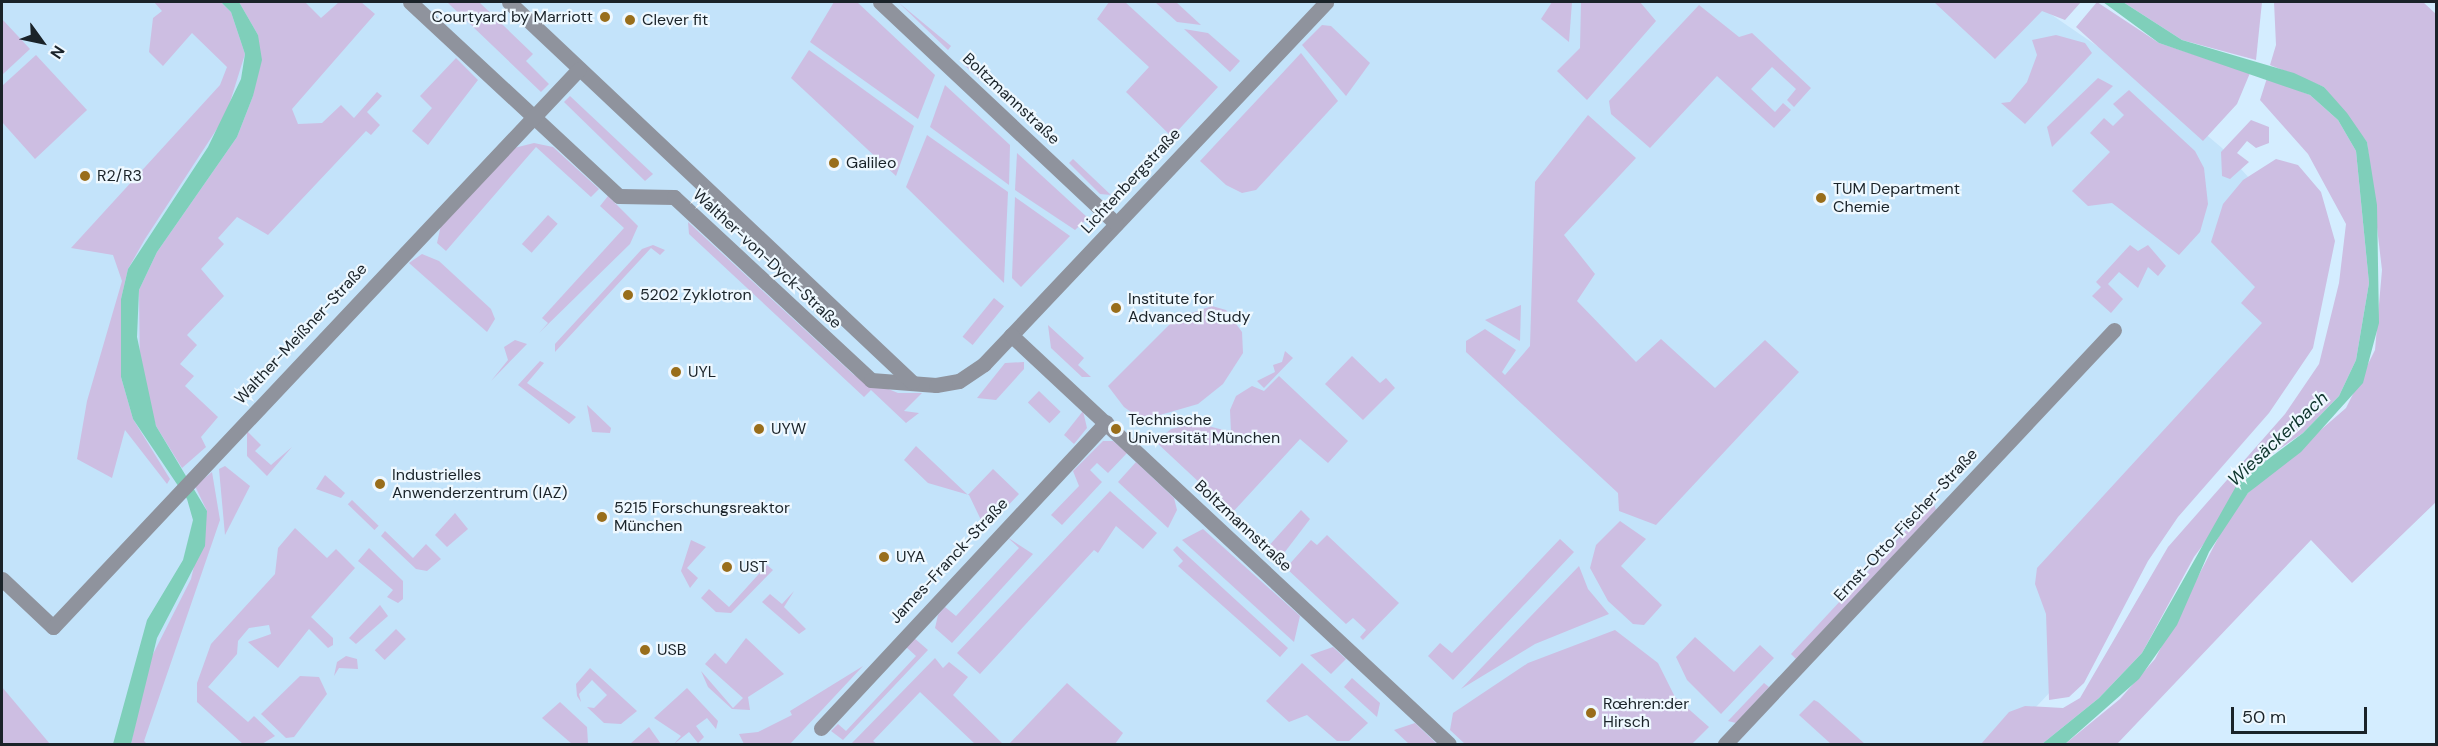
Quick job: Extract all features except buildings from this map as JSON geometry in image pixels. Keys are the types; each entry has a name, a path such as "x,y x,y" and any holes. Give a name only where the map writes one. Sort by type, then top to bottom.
{"street":[{"name":"Walther-von-Dyck-Straße","path":"410,2 619,195 674,196 871,380 959,381"},
{"name":"Walther-von-Dyck-Straße","path":"509,2 912,382"},
{"name":"Boltzmannstraße","path":"880,2 1116,224"},
{"name":"Lichtenbergstraße","path":"959,381 1011,335 1326,2"},
{"name":"Walther-Meißner-Straße","path":"2,579 53,627 177,492 579,69"},
{"name":"Ernst-Otto-Fischer-Straße","path":"1725,744 2114,330"},
{"name":"Boltzmannstraße","path":"1011,335 1449,744"},
{"name":"James-Franck-Straße","path":"821,728 1106,422"}],"shaded area":[{"name":"Technische Universität München","path":"2,2 2033,2 2119,61 2222,148 2269,200 2298,345 2066,632 2086,654 2001,744 14,744 2,736"},
{"path":"154,2 221,2 231,12 245,54 226,115 145,239 128,269 121,299 121,377 133,419 170,479 167,484 125,430 112,478 77,459 87,401 122,281 113,255 71,248 220,85 227,67 192,33 163,66 149,52 153,18 162,11"},
{"path":"221,2 239,2 258,35 262,60 253,96 237,137 157,252 139,290 137,337 156,426 207,511 205,546 157,638 131,744 113,744 147,620 183,560 193,520 187,499 133,419 121,377 121,299 128,269 208,147 241,79 245,54 231,12"},
{"path":"239,2 305,2 321,18 339,2 361,2 375,14 292,109 298,124 322,123 341,105 354,118 377,92 382,96 367,112 380,125 371,135 366,131 268,235 237,217 218,238 224,244 201,269 224,296 187,335 197,345 180,364 194,376 185,386 218,417 201,437 206,447 182,468 156,426 140,373 139,290 157,252 237,137 253,96 258,35"},
{"path":"447,2 479,2 533,54 526,61 549,84 541,92"},
{"path":"834,2 857,2 935,75 918,119 810,42"},
{"path":"898,2 951,46 948,50"},
{"path":"1109,2 1125,2 1218,87 1172,137 1126,92 1149,67 1097,19"},
{"path":"1155,2 1176,2 1201,25 1177,22"},
{"path":"1552,2 1572,2 1569,42 1541,19"},
{"path":"1581,2 1640,2 1656,21 1587,100 1557,71 1580,48"},
{"path":"1934,2 2081,2 2065,20 2042,11 1995,59"},
{"path":"2097,2 2159,43 2250,73 2237,104 2203,141 2076,27"},
{"path":"2103,2 2123,2 2182,40 2294,73 2324,87 2347,113 2367,142 2377,205 2379,323 2363,383 2301,452 2248,493 2209,552 2177,625 2139,679 2065,744 2042,744 2099,698 2142,653 2239,481 2303,433 2339,396 2356,360 2369,283 2356,151 2338,120 2310,95 2159,43"},
{"path":"2123,2 2262,2 2256,60 2182,40"},
{"path":"2274,2 2423,2 2436,14 2436,502 2352,583 2311,540 2117,744 2065,744 2120,699 2155,659 2227,521 2248,493 2346,408 2375,350 2382,270 2367,142 2324,87 2270,65 2276,45"},
{"path":"1699,5 1739,37 1752,33 1811,88 1794,107 1787,100 1796,89 1772,67 1751,89 1775,112 1783,103 1791,110 1774,128 1717,76 1650,148 1611,114 1609,101"},
{"path":"2,19 30,49 2,75"},
{"path":"1322,25 1331,26 1370,63 1346,96 1302,45"},
{"path":"1184,29 1208,33 1240,61 1230,72"},
{"path":"2056,35 2085,43 2092,53 2025,124 2001,103 2010,102 2027,82 2037,55 2032,40"},
{"path":"809,50 914,126 896,176 791,78"},
{"path":"1301,53 1338,101 1256,190 1242,193 1226,185 1200,161"},
{"path":"36,55 87,110 35,159 2,122 2,86"},
{"path":"456,58 478,80 428,145 412,131 432,108 420,96"},
{"path":"967,60 1022,112 1019,115 963,64"},
{"path":"2098,78 2113,86 2052,147 2047,127"},
{"path":"2267,78 2310,95 2338,120 2356,151 2369,283 2356,360 2339,396 2303,433 2269,456 2194,557 2142,653 2099,698 2042,744 1981,744 2009,712 2025,706 2063,708 2080,698 2168,547 2285,414 2319,364 2339,283 2346,224 2308,154 2260,100"},
{"path":"945,85 1010,145 1009,185 930,127"},
{"path":"2129,90 2195,151 2204,168 2208,204 2200,232 2179,255 2112,203 2088,206 2072,191 2110,152 2090,133 2104,118 2113,126 2124,115 2113,104"},
{"path":"570,96 653,174 645,181 564,102"},
{"path":"1588,115 1636,158 1564,235 1595,274 1577,301 1636,362 1661,339 1715,388 1765,340 1799,372 1656,525 1619,511 1618,493 1466,352 1466,341 1485,329 1516,350 1502,372 1505,375 1530,346 1535,182"},
{"path":"2251,120 2269,127 2269,143 2256,148 2247,141 2237,153 2249,162 2230,179 2222,176 2221,152"},
{"path":"927,135 1008,192 1004,283 906,187"},
{"path":"534,143 553,147 599,189 591,197 536,147 446,251 437,243 441,225 514,148"},
{"path":"1017,153 1088,218 1075,230 1015,190"},
{"path":"1073,159 1111,195 1100,194 1069,163"},
{"path":"2276,159 2298,165 2321,192 2335,241 2313,348 2269,413 2178,517 2148,561 2084,683 2069,697 2049,700 2046,614 2035,584 2037,568 2262,323 2241,303 2255,287 2211,242 2223,204 2243,180"},
{"path":"608,196 638,226 630,244 539,333 548,323 542,318 624,228 600,206"},
{"path":"1015,197 1070,236 1021,287 1012,278"},
{"path":"548,215 558,224 532,253 522,244"},
{"path":"688,222 854,375 898,393 922,393 904,411 919,413 906,423 871,390 864,397 689,234"},
{"path":"653,245 665,250 660,255 651,248 555,352 555,344 642,249"},
{"path":"2130,245 2138,251 2148,245 2166,266 2158,276 2148,267 2138,288 2119,272 2108,284 2123,299 2111,313 2092,296 2101,287 2096,282"},
{"path":"422,254 439,261 491,309 495,319 487,332 409,263"},
{"path":"994,298 1004,306 973,345 963,337"},
{"path":"1521,305 1520,341 1485,320"},
{"path":"1212,306 1226,310 1242,332 1243,353 1223,384 1198,404 1160,415 1138,417 1124,407 1108,386 1176,318"},
{"path":"1048,325 1084,358 1078,365 1091,377 1082,377 1051,348"},
{"path":"515,340 527,344 491,381 508,360 504,347"},
{"path":"1285,351 1293,358 1264,388 1257,381 1275,372 1273,365 1282,362"},
{"path":"1352,356 1380,383 1386,378 1395,388 1363,420 1325,384"},
{"path":"540,361 544,363 527,383 576,417 569,424 518,385"},
{"path":"1024,362 1024,369 996,400 977,398 1005,363"},
{"path":"1279,376 1348,441 1328,463 1300,439 1232,513 1156,442 1171,429 1197,423 1231,432 1230,410 1236,396 1252,386 1264,391"},
{"path":"1039,391 1061,412 1049,423 1028,403"},
{"path":"587,405 611,428 610,433 592,432"},
{"path":"1083,411 1087,428 1074,444 1064,435"},
{"path":"247,431 261,445 255,451 271,465 292,447 267,476 247,456"},
{"path":"1103,441 1113,441 1127,453 1108,473 1097,463 1090,470 1102,482 1062,525 1051,515 1079,486 1073,471"},
{"path":"916,446 968,495 928,483 904,460"},
{"path":"1136,462 1174,498 1177,510 1168,528 1118,482"},
{"path":"225,466 250,486 225,535 219,469"},
{"path":"993,469 1019,494 981,534 981,520 968,495"},
{"path":"212,472 220,520 144,741 147,744 131,744 148,664 191,579 207,511 195,486"},
{"path":"325,475 345,493 341,498 316,489"},
{"path":"1110,491 1157,533 1143,549 1116,526 1098,553 1094,550 980,674 957,653"},
{"path":"352,500 379,526 374,530 348,504"},
{"path":"1933,501 1936,510 1796,659 1791,654"},
{"path":"1301,510 1310,519 1278,561 1266,549"},
{"path":"455,513 468,529 447,547 435,535"},
{"path":"1620,521 1646,539 1621,566 1662,605 1644,625 1633,624 1608,601 1590,568 1596,545"},
{"path":"295,528 327,558 336,549 355,568 311,617 333,638 333,645 328,648 309,629 278,668 248,642 271,634 269,625 249,628 238,641 237,654 208,687 248,722 254,716 275,736 262,744 243,744 197,702 197,683 211,644 275,574 278,548"},
{"path":"1203,529 1300,616 1294,642 1182,540"},
{"path":"385,531 413,558 426,544 441,559 427,571 416,569 381,536"},
{"path":"1327,535 1399,603 1363,640 1360,637 1366,630 1353,618 1346,624 1286,568 1311,540 1317,545"},
{"path":"1007,537 1033,554 952,643 935,628 938,615 945,607 956,616 1019,548"},
{"path":"1560,539 1574,552 1453,680 1428,656 1440,643 1452,653"},
{"path":"691,540 706,547 687,568 698,578 690,588 681,571"},
{"path":"1177,546 1288,648 1280,657 1178,566 1183,561 1173,550"},
{"path":"369,548 403,581 403,599 398,603 387,597 393,590 358,561"},
{"path":"767,565 773,570 731,613 716,612 701,598 709,589 729,607"},
{"path":"1579,566 1588,589 1609,614 1535,644 1461,689"},
{"path":"794,591 784,607 806,629 799,634 762,602 770,594 782,604"},
{"path":"380,605 388,616 356,644 349,638"},
{"path":"396,629 406,639 385,660 375,650"},
{"path":"1615,630 1658,663 1675,697 1709,727 1692,744 1465,744 1450,730 1453,713 1528,663"},
{"path":"913,637 928,650 843,740 831,731 838,724 846,731 916,656 905,646"},
{"path":"1695,637 1734,672 1760,645 1774,658 1721,714 1687,680 1676,657"},
{"path":"746,638 784,674 748,697 750,710 732,709 708,687 701,671 733,708 743,698 705,664 715,653 726,664"},
{"path":"1333,647 1346,659 1331,674 1310,655"},
{"path":"346,656 357,659 358,669 339,668 334,676 337,662"},
{"path":"935,658 943,668 949,662 968,677 953,695 1003,744 975,744 920,692 873,741 877,744 851,744"},
{"path":"1302,663 1368,723 1349,741 1337,741 1307,715 1289,722 1266,701"},
{"path":"863,666 791,743 744,744 739,734 758,732 792,715 790,711"},
{"path":"590,668 637,711 621,724 604,723 587,707 594,708 607,695 592,680 579,694 581,702 577,696 576,684"},
{"path":"300,676 319,677 327,694 294,737 286,738 261,714"},
{"path":"1352,678 1380,703 1377,717 1344,687"},
{"path":"1067,683 1123,733 1115,744 1009,744"},
{"path":"1764,683 1769,687 1736,723 1728,721"},
{"path":"2,687 50,744 2,744"},
{"path":"687,688 718,721 716,729 707,718 696,726 704,737 698,743 689,732 674,744 681,736 654,718"},
{"path":"1814,700 1865,744 1831,744 1799,715"},
{"path":"560,702 587,727 588,743 572,744 542,718"},
{"path":"1415,723 1437,744 1409,744 1394,730"},
{"path":"649,727 661,744 630,744"}],"place":[{"name":"Courtyard by Marriott","path":"605,17"},
{"name":"Clever fit","path":"630,20"},
{"name":"Galileo","path":"834,163"},
{"name":"R2/R3","path":"85,176"},
{"name":"TUM Department Chemie","path":"1821,198"},
{"name":"5202 Zyklotron","path":"628,295"},
{"name":"Institute for Advanced Study","path":"1116,308"},
{"name":"UYL","path":"676,372"},
{"name":"UYW","path":"759,429"},
{"name":"Technische Universität München","path":"1116,429"},
{"name":"Industrielles Anwenderzentrum (IAZ)","path":"380,484"},
{"name":"5215 Forschungsreaktor München","path":"602,517"},
{"name":"UYA","path":"884,557"},
{"name":"UST","path":"727,567"},
{"name":"USB","path":"645,650"},
{"name":"Rœhren:der Hirsch","path":"1591,713"}],"water label":[{"name":"Wiesäckerbach","path":"2278,439"}]}
